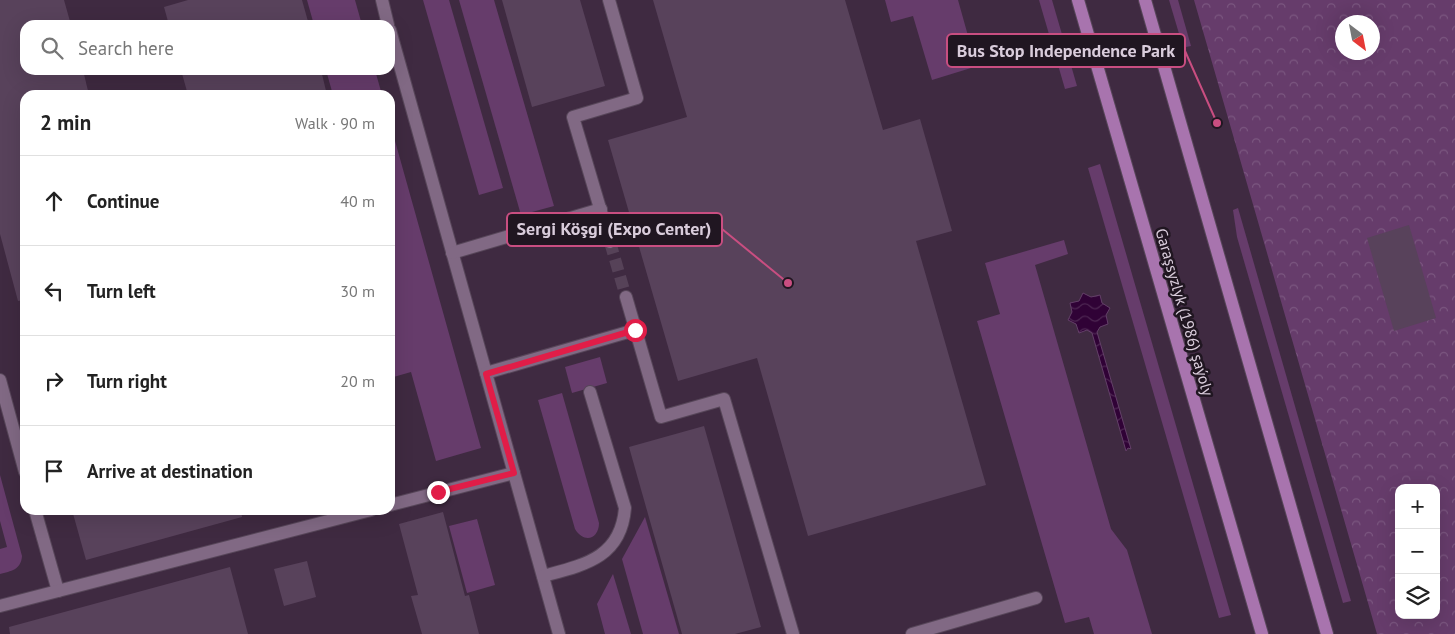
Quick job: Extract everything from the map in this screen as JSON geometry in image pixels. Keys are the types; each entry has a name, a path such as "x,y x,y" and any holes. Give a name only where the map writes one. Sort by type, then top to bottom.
{"main road":[{"name":"Garaşsyzlyk (1986) şaýoly","path":"1078,0 1262,634"},
{"path":"1145,0 1327,634"}],"lane":[{"path":"382,0 387,20"},
{"path":"609,0 637,98 574,116 610,242"},
{"path":"395,48 559,634"},
{"path":"452,253 601,209"},
{"path":"626,297 661,417 724,399 793,634"},
{"path":"486,374 635,330"},
{"path":"0,380 3,404 20,457"},
{"path":"543,576 579,566 605,553 620,534 624,522 625,508 590,392"},
{"path":"395,504 514,473"},
{"path":"36,515 58,591"},
{"path":"0,606 352,515"},
{"path":"912,634 1036,598"}],"green space":[{"path":"307,0 355,0 361,20 313,20"},
{"path":"423,0 449,0 503,188 479,195"},
{"path":"459,0 494,0 554,206 521,215"},
{"path":"885,0 958,0 972,50 1006,40 1010,56 932,80 913,16 891,22"},
{"path":"1039,0 1052,0 1077,86 1065,89"},
{"path":"1169,0 1178,0 1191,46 1186,47 1180,37"},
{"path":"1194,0 1455,0 1455,634 1377,634"},
{"path":"327,75 376,75 381,90 332,90"},
{"path":"395,141 481,448 436,461 411,372 395,377"},
{"path":"1100,164 1231,615 1219,618 1088,168"},
{"path":"1238,208 1351,601 1343,603 1237,237 1233,210"},
{"path":"1064,240 1068,254 1035,265 1111,529 1127,550 1152,634 1094,634 1089,617 1065,623 977,321 1000,314 985,263"},
{"path":"600,357 607,383 572,393 565,367"},
{"path":"562,393 599,523 597,533 590,538 583,537 575,529 538,400"},
{"path":"0,475 22,556 18,567 12,571 0,574 0,549 7,547 0,521"},
{"path":"645,517 679,634 643,634 622,559"},
{"path":"477,519 495,585 467,593 449,526"},
{"path":"613,574 631,634 605,634 597,604"}],"water":[{"path":"1083,293 1091,297 1100,295 1102,303 1110,308 1106,315 1108,324 1100,327 1097,332 1131,449 1128,448 1126,451 1092,333 1087,330 1079,333 1076,324 1068,320 1072,312 1070,303 1079,301"}],"building":[{"path":"0,0 64,0 70,20 20,20 20,75 84,75 88,90 20,90 20,301 18,301 0,234"},
{"path":"188,0 302,0 308,20 168,20 164,7"},
{"path":"502,0 580,0 605,86 532,107"},
{"path":"653,0 845,0 883,130 920,119 952,231 916,241 986,485 808,536 757,358 678,381 608,140 687,117"},
{"path":"182,75 322,75 326,90 187,90"},
{"path":"1409,225 1436,318 1394,331 1367,238"},
{"path":"704,426 761,627 735,634 682,634 629,447"},
{"path":"443,512 465,596 469,595 479,634 422,634 411,596 418,595 399,524"},
{"path":"73,515 242,515 242,517 86,560"},
{"path":"307,561 316,597 284,606 274,569"},
{"path":"230,567 248,634 10,634 9,627"}],"tunnel":[{"path":"610,242 626,297"}],"place":[{"name":"Bus Stop Independence Park","path":"1217,123"},
{"name":"Sergi Köşgi (Expo Center)","path":"788,283"}],"route":[{"path":"438,492 514,473 486,374 635,330"}]}
